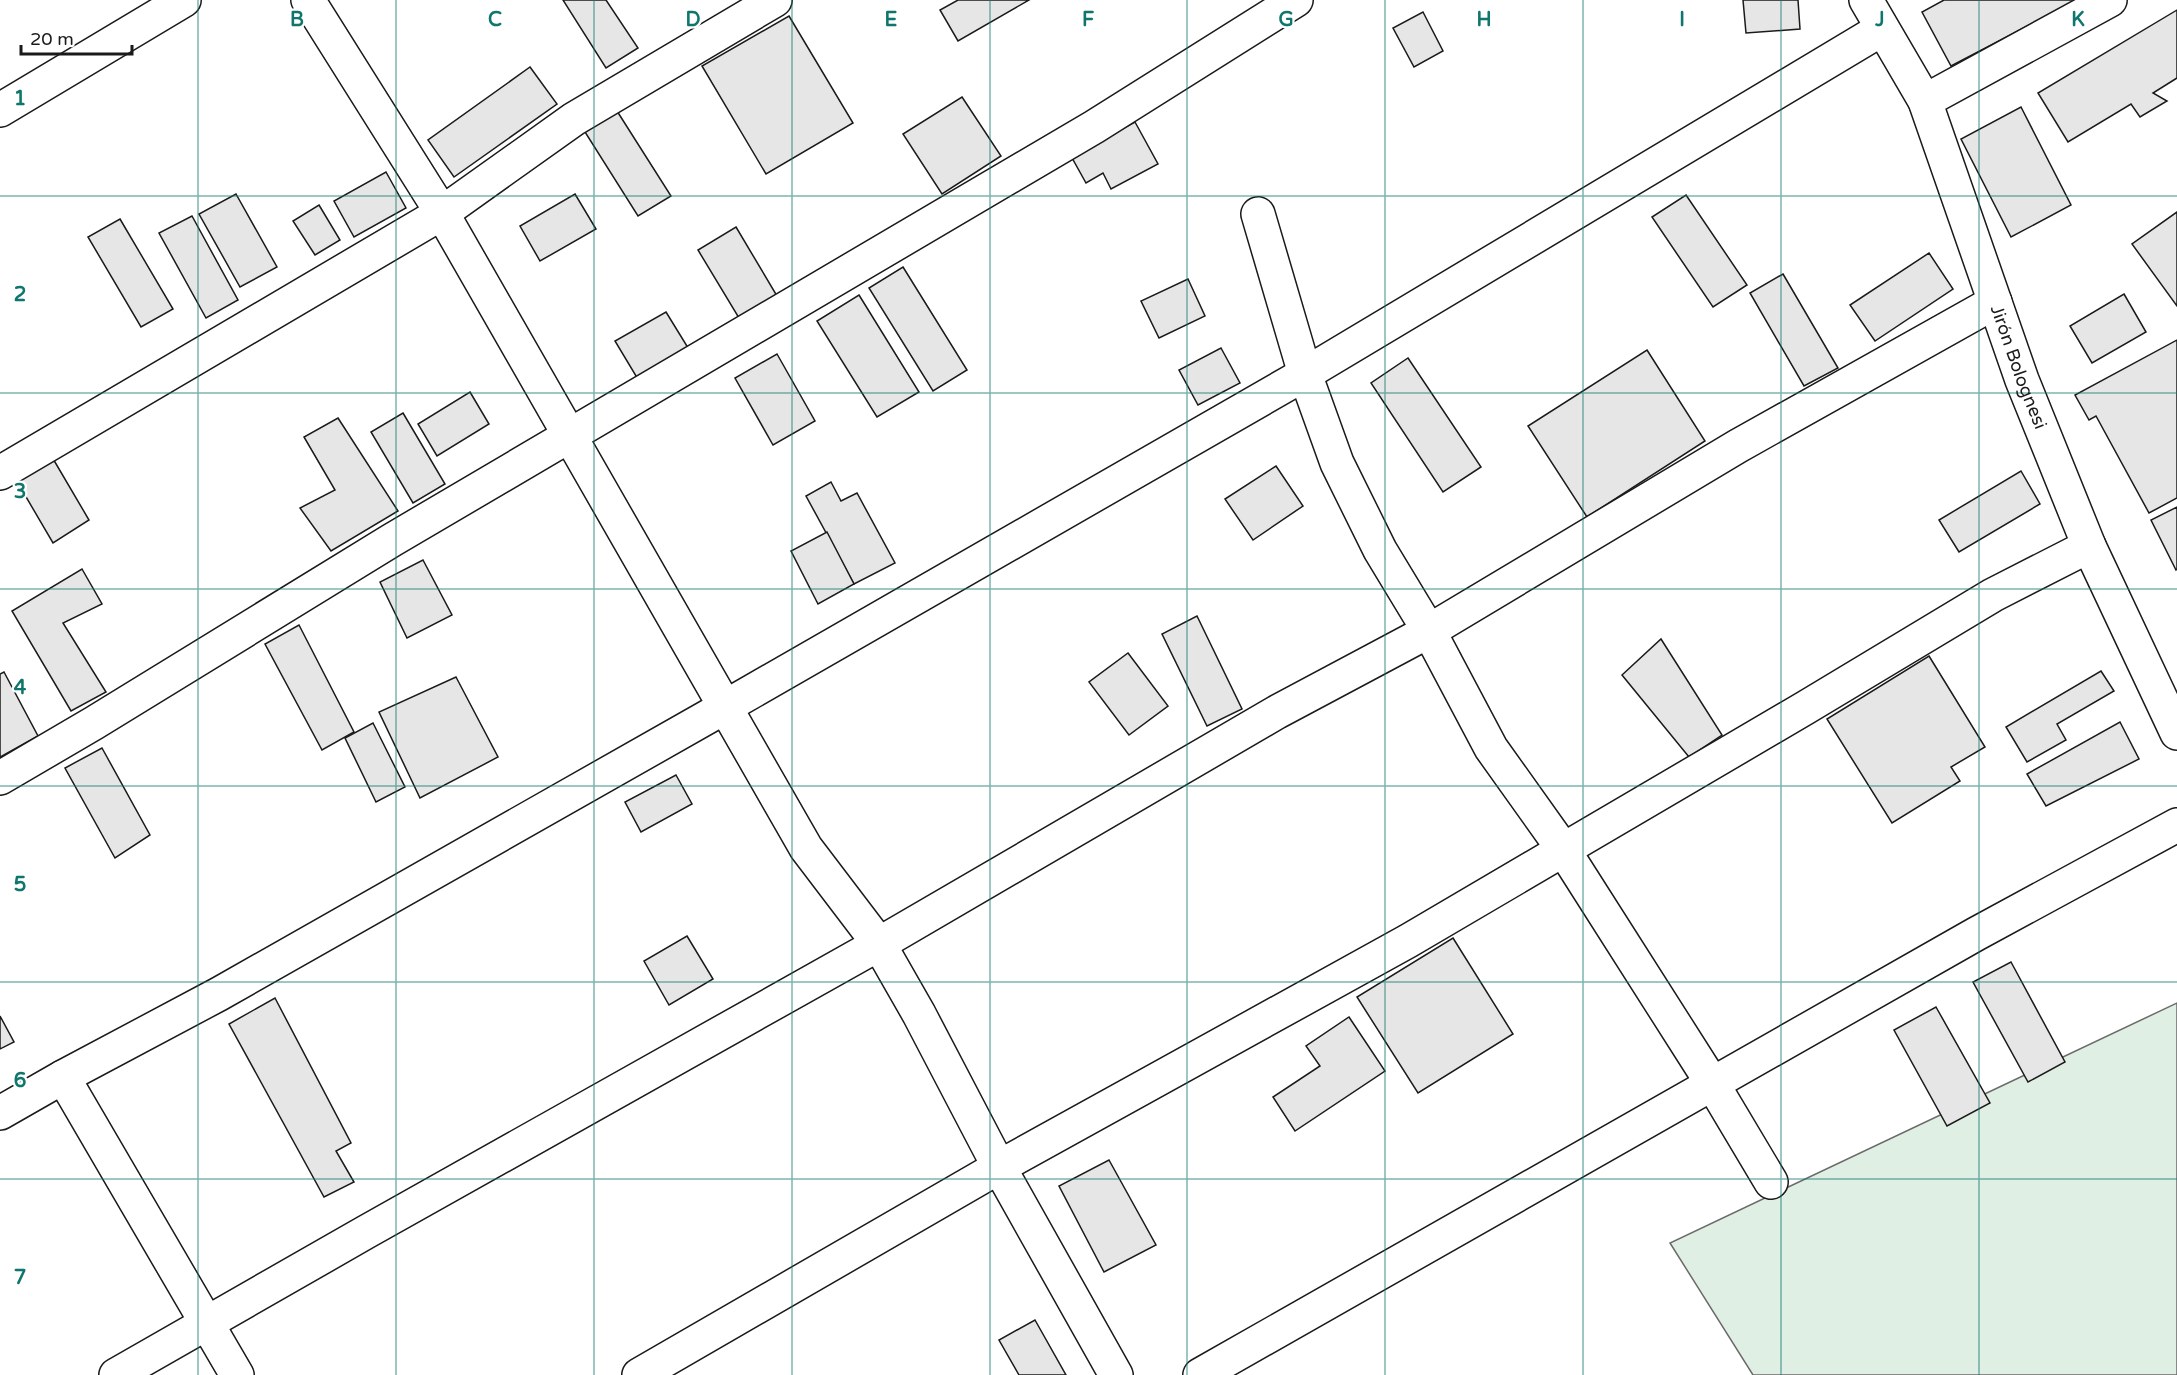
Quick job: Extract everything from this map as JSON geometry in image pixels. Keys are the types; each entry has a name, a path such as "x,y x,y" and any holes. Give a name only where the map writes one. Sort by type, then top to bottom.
{"street":[{"path":"0,110 184,0"},
{"path":"308,0 442,213 806,848 879,944 920,1014 999,1167 1116,1375"},
{"path":"0,473 442,213 574,119 775,0"},
{"path":"0,778 392,540 1084,133 1296,0"},
{"name":"Jirón Bolognesi","path":"1866,0 1925,101 2022,380 2089,546 2173,712"},
{"path":"1925,101 2110,0"},
{"path":"0,1113 219,994 1305,374 1882,29"},
{"path":"1258,214 1305,374 1337,463 1380,550 1428,631 1491,748 1563,849 1712,1083 1771,1182"},
{"path":"116,1375 206,1322 879,944 1277,712 1428,631 1738,446 1995,302"},
{"path":"639,1375 999,1167 1408,941 1993,595 2089,546"},
{"path":"1200,1375 1976,934 2177,825"},
{"path":"63,1077 237,1375"}],"green space":[{"path":"2177,1003 2177,1375 1753,1375 1670,1243"}],"building":[{"path":"563,0 606,0 638,48 606,68"},
{"path":"958,0 1029,0 958,41 940,10"},
{"path":"1743,0 1798,0 1800,29 1746,33"},
{"path":"1944,0 2077,0 1951,66 1922,12"},
{"path":"2177,10 2177,78 2153,93 2167,101 2140,117 2131,104 2068,142 2038,93"},
{"path":"1423,12 1443,51 1414,67 1393,28"},
{"path":"789,16 853,123 766,174 702,66"},
{"path":"530,67 557,104 454,177 428,140"},
{"path":"962,97 1001,156 942,194 903,134"},
{"path":"2021,107 2071,205 2011,237 1961,139"},
{"path":"617,111 671,196 638,216 585,132"},
{"path":"1135,122 1158,164 1111,189 1103,173 1086,183 1071,156"},
{"path":"386,172 406,208 354,237 334,201"},
{"path":"236,194 277,267 240,287 199,214"},
{"path":"575,194 596,229 540,261 520,226"},
{"path":"1686,195 1747,285 1713,307 1652,217"},
{"path":"319,205 340,240 315,255 293,221"},
{"path":"2177,212 2177,306 2132,244"},
{"path":"192,216 238,300 206,318 159,233"},
{"path":"120,219 173,309 141,327 88,237"},
{"path":"736,227 780,301 742,323 698,250"},
{"path":"1929,253 1953,289 1875,341 1850,305"},
{"path":"903,267 967,370 933,391 869,288"},
{"path":"1783,274 1838,368 1804,386 1750,293"},
{"path":"1188,279 1205,316 1159,338 1141,301"},
{"path":"2124,294 2146,332 2092,363 2070,326"},
{"path":"859,295 919,392 877,417 817,321"},
{"path":"666,312 690,351 639,381 615,341"},
{"path":"2177,340 2177,498 2149,513 2096,416 2089,420 2075,395"},
{"path":"1221,348 1240,383 1198,405 1179,370"},
{"path":"1647,350 1705,441 1587,517 1528,426"},
{"path":"777,354 815,421 773,445 735,378"},
{"path":"1408,358 1481,467 1443,492 1371,383"},
{"path":"470,392 489,424 437,456 418,424"},
{"path":"403,413 445,484 413,503 371,432"},
{"path":"338,418 398,511 331,551 300,508 335,490 304,437"},
{"path":"52,457 89,520 53,543 15,478"},
{"path":"1276,466 1303,506 1253,540 1225,499"},
{"path":"2021,471 2040,504 1959,552 1939,520"},
{"path":"831,482 841,501 857,493 895,563 854,584 806,496"},
{"path":"2177,507 2177,569 2176,570 2151,520"},
{"path":"827,532 854,584 818,604 791,551"},
{"path":"423,560 452,615 407,638 380,582"},
{"path":"82,569 102,604 63,623 106,692 71,711 12,611"},
{"path":"1197,616 1242,709 1207,726 1162,634"},
{"path":"299,625 354,732 322,750 265,644"},
{"path":"1661,639 1722,735 1689,757 1622,675"},
{"path":"1128,653 1168,706 1129,735 1089,682"},
{"path":"1929,656 1985,747 1951,767 1960,781 1892,823 1827,719"},
{"path":"2101,671 2114,691 2057,724 2066,740 2027,762 2006,727"},
{"path":"4,672 38,736 0,757 0,674"},
{"path":"456,677 498,757 420,798 379,712"},
{"path":"2120,722 2139,759 2046,806 2027,774"},
{"path":"373,723 405,787 376,802 345,738"},
{"path":"102,748 150,835 115,858 65,768"},
{"path":"676,775 692,804 641,832 625,802"},
{"path":"687,936 713,979 669,1005 644,961"},
{"path":"1453,938 1513,1034 1418,1093 1357,997"},
{"path":"2011,962 2065,1062 2028,1082 1973,982"},
{"path":"275,998 351,1143 336,1151 354,1182 324,1197 229,1024"},
{"path":"1936,1007 1990,1103 1947,1126 1894,1030"},
{"path":"0,1016 14,1042 0,1049"},
{"path":"1349,1017 1385,1071 1295,1131 1273,1097 1320,1066 1306,1046"},
{"path":"1109,1160 1156,1245 1104,1272 1059,1186"},
{"path":"1035,1320 1066,1375 1019,1375 999,1340"}]}
